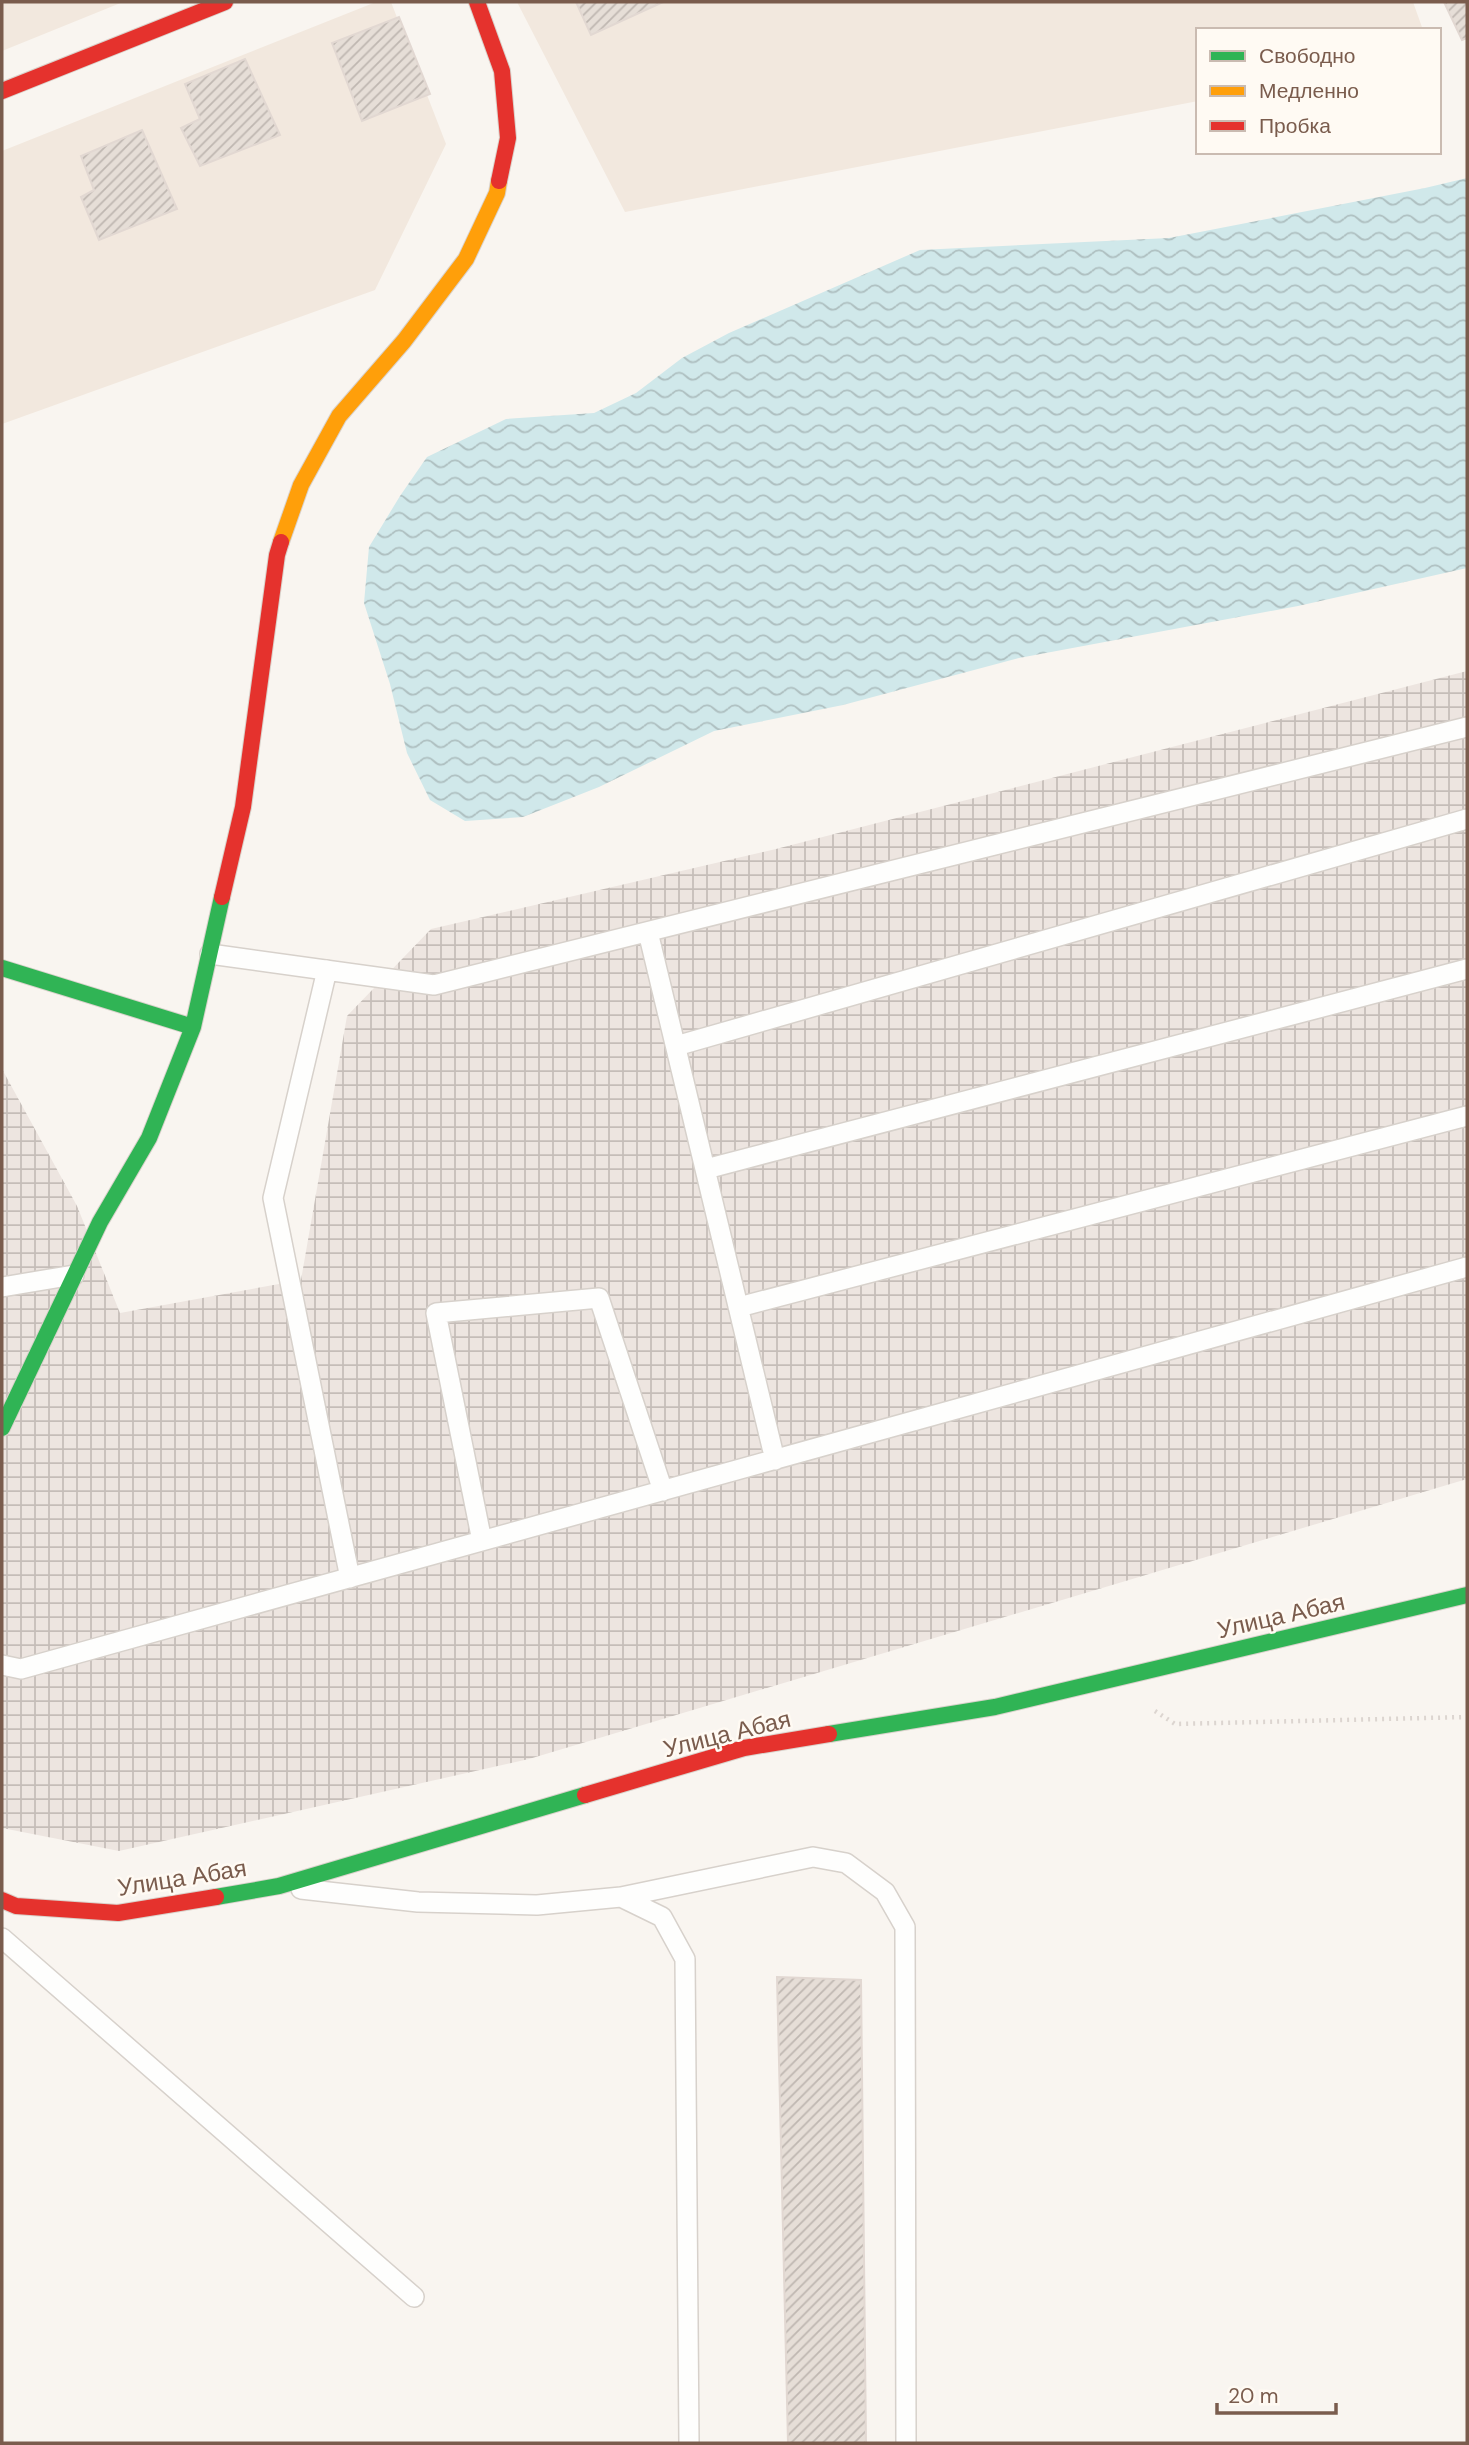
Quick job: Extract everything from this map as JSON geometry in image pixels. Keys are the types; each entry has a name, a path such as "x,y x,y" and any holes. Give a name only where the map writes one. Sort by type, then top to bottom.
{"street":[{"path":"2,91 225,2"},
{"path":"2,1428 100,1222 149,1138 193,1027 243,807 277,555 301,485 339,416 404,341 466,259 497,193 508,138 502,71 477,2"},
{"path":"2,968 193,1027"},
{"name":"Улица Абая","path":"2,1900 16,1906 118,1913 279,1886 744,1748 995,1707 1467,1595"}],"lane":[{"path":"210,954 434,985 1467,727"},
{"path":"676,1046 1467,819"},
{"path":"648,932 775,1460"},
{"path":"327,970 273,1198 350,1578"},
{"path":"706,1169 1467,970"},
{"path":"739,1307 1467,1116"},
{"path":"2,1665 21,1669 1467,1267"},
{"path":"2,1287 74,1275"},
{"path":"482,1541 436,1313 599,1298 663,1491"},
{"path":"279,1886 418,1902 537,1905 621,1897 813,1857 846,1863 885,1892 905,1927 906,2443"},
{"path":"621,1897 662,1917 685,1959 689,2443"},
{"path":"2,1938 414,2297"}],"path":[{"path":"1152,1709 1175,1724 1467,1717"}],"shaded area":[{"path":"2,2 123,2 2,51"},
{"path":"376,2 391,2 446,144 375,290 2,424 2,151"},
{"path":"517,2 1413,2 1422,28 1196,28 1196,101 625,212"},
{"path":"1467,671 1467,1479 529,1759 119,1851 2,1828 2,1069 77,1206 120,1313 301,1280 347,1016 431,929 776,849"}],"water":[{"path":"1467,178 1467,568 1298,606 1019,658 843,705 714,731 599,787 523,817 465,821 430,800 407,753 390,684 364,603 369,547 427,457 506,419 594,413 636,393 682,358 729,333 920,250 1169,238"}],"building":[{"path":"576,2 663,2 591,35"},
{"path":"1444,2 1467,2 1467,38 1462,40"},
{"path":"399,17 430,94 362,121 332,43"},
{"path":"245,59 280,135 200,166 181,128 200,119 185,84"},
{"path":"142,130 177,209 99,240 81,197 94,190 81,156"},
{"path":"777,1977 861,1980 866,2443 788,2443"}],"traffic: fast":[{"path":"2,1428 100,1222 149,1138 193,1027 222,897"},
{"path":"2,968 193,1027"},
{"path":"829,1734 995,1707 1467,1595"},
{"path":"216,1897 279,1886 585,1795"}],"traffic: slow":[{"path":"281,542 301,485 339,416 404,341 466,259 497,193 499,181"}],"traffic: jam":[{"path":"2,91 225,2"},
{"path":"477,2 502,71 508,138 499,181"},
{"path":"222,897 243,807 277,555 281,542"},
{"path":"585,1795 744,1748 829,1734"},
{"path":"2,1900 16,1906 118,1913 216,1897"}]}
